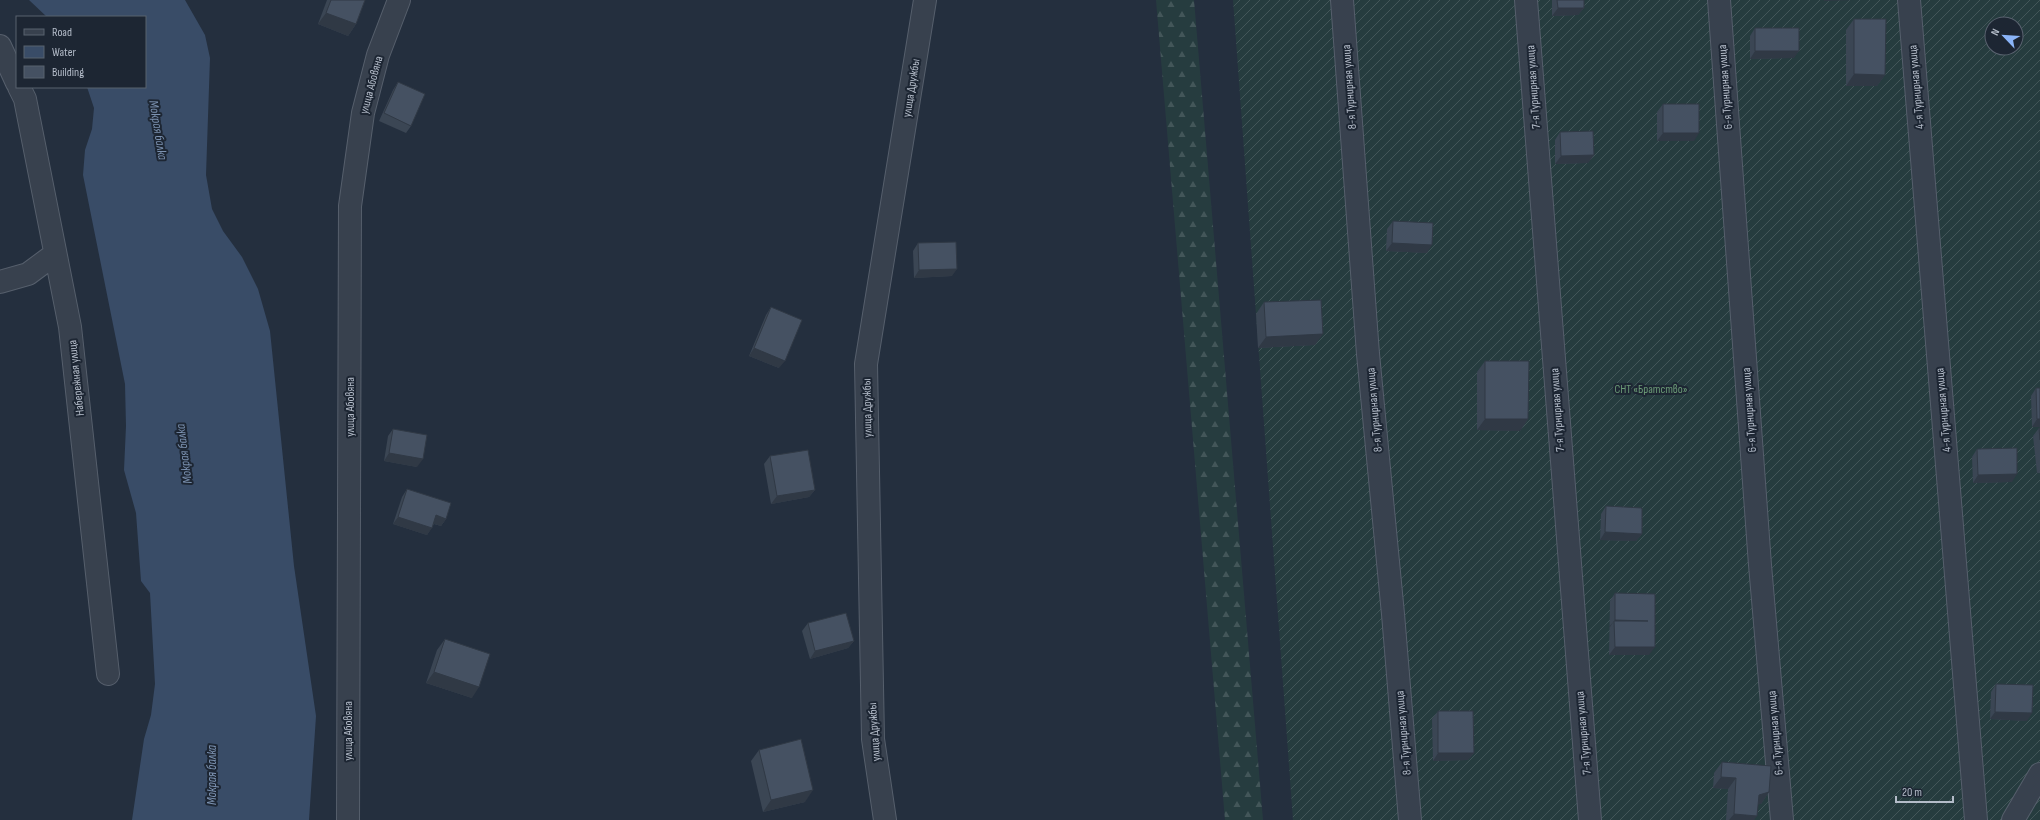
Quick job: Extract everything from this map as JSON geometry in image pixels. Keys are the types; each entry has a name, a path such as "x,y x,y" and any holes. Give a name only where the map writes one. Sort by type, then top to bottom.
{"street":[{"name":"улица Абовяна","path":"348,820 350,206 363,113 378,55 399,0"},
{"name":"улица Дружбы","path":"884,820 873,739 866,364 925,0"},
{"name":"8-я Турнирная улица","path":"1342,0 1368,354 1393,614 1410,820"},
{"name":"7-я Турнирная улица","path":"1526,0 1590,820"},
{"name":"6-я Турнирная улица","path":"1719,0 1760,565 1782,820"},
{"name":"4-я Турнирная улица","path":"1909,0 1976,820"},
{"path":"0,46 16,81"},
{"name":"Набережная улица","path":"20,88 25,99 70,327 108,674"},
{"path":"0,282 28,274 55,254"},
{"path":"2012,820 2040,774"}],"green space":[{"path":"1156,0 1194,0 1263,820 1225,820"},
{"name":"СНТ «Братство»","path":"1233,0 2040,0 2040,820 1293,820"}],"water":[{"name":"Мокрая балка","path":"29,0 185,0 205,35 210,58 206,175 212,209 223,231 242,257 258,289 270,331 294,566 316,716 309,820 132,820 144,739 151,715 155,684 150,593 141,581 136,513 124,470 126,426 125,384 83,175 85,150 92,129 94,108 87,88 146,88 146,16 46,16"}],"building":[{"path":"331,0 365,0 356,24 326,13"},
{"path":"1557,0 1584,0 1584,8 1558,8"},
{"path":"1854,19 1886,19 1885,75 1854,74"},
{"path":"1755,28 1799,28 1799,51 1755,51"},
{"path":"398,82 425,94 411,126 384,113"},
{"path":"1663,104 1699,104 1699,133 1663,133"},
{"path":"1593,131 1594,155 1561,156 1560,132"},
{"path":"1393,221 1433,223 1432,245 1392,243"},
{"path":"956,242 957,269 919,270 918,243"},
{"path":"1321,300 1323,334 1266,337 1264,302"},
{"path":"771,307 802,320 785,361 754,348"},
{"path":"1485,361 1529,361 1528,419 1485,419"},
{"path":"2036,388 2040,388 2040,419 2037,419"},
{"path":"393,429 427,435 423,459 389,453"},
{"path":"2017,448 2017,474 1978,475 1977,449"},
{"path":"808,450 815,490 777,496 770,456"},
{"path":"407,489 451,503 446,519 436,515 432,528 398,517"},
{"path":"1606,506 1642,508 1642,534 1605,532"},
{"path":"1615,593 1655,594 1655,647 1615,647 1614,621 1648,621 1615,620"},
{"path":"846,613 854,641 815,651 808,623"},
{"path":"445,639 490,654 479,687 434,672"},
{"path":"1996,684 2033,685 2032,713 1995,712"},
{"path":"1438,711 1473,711 1474,753 1438,753"},
{"path":"801,739 813,790 771,800 759,750"},
{"path":"1722,762 1771,766 1769,792 1759,795 1757,816 1734,814 1736,778 1721,777"}]}
